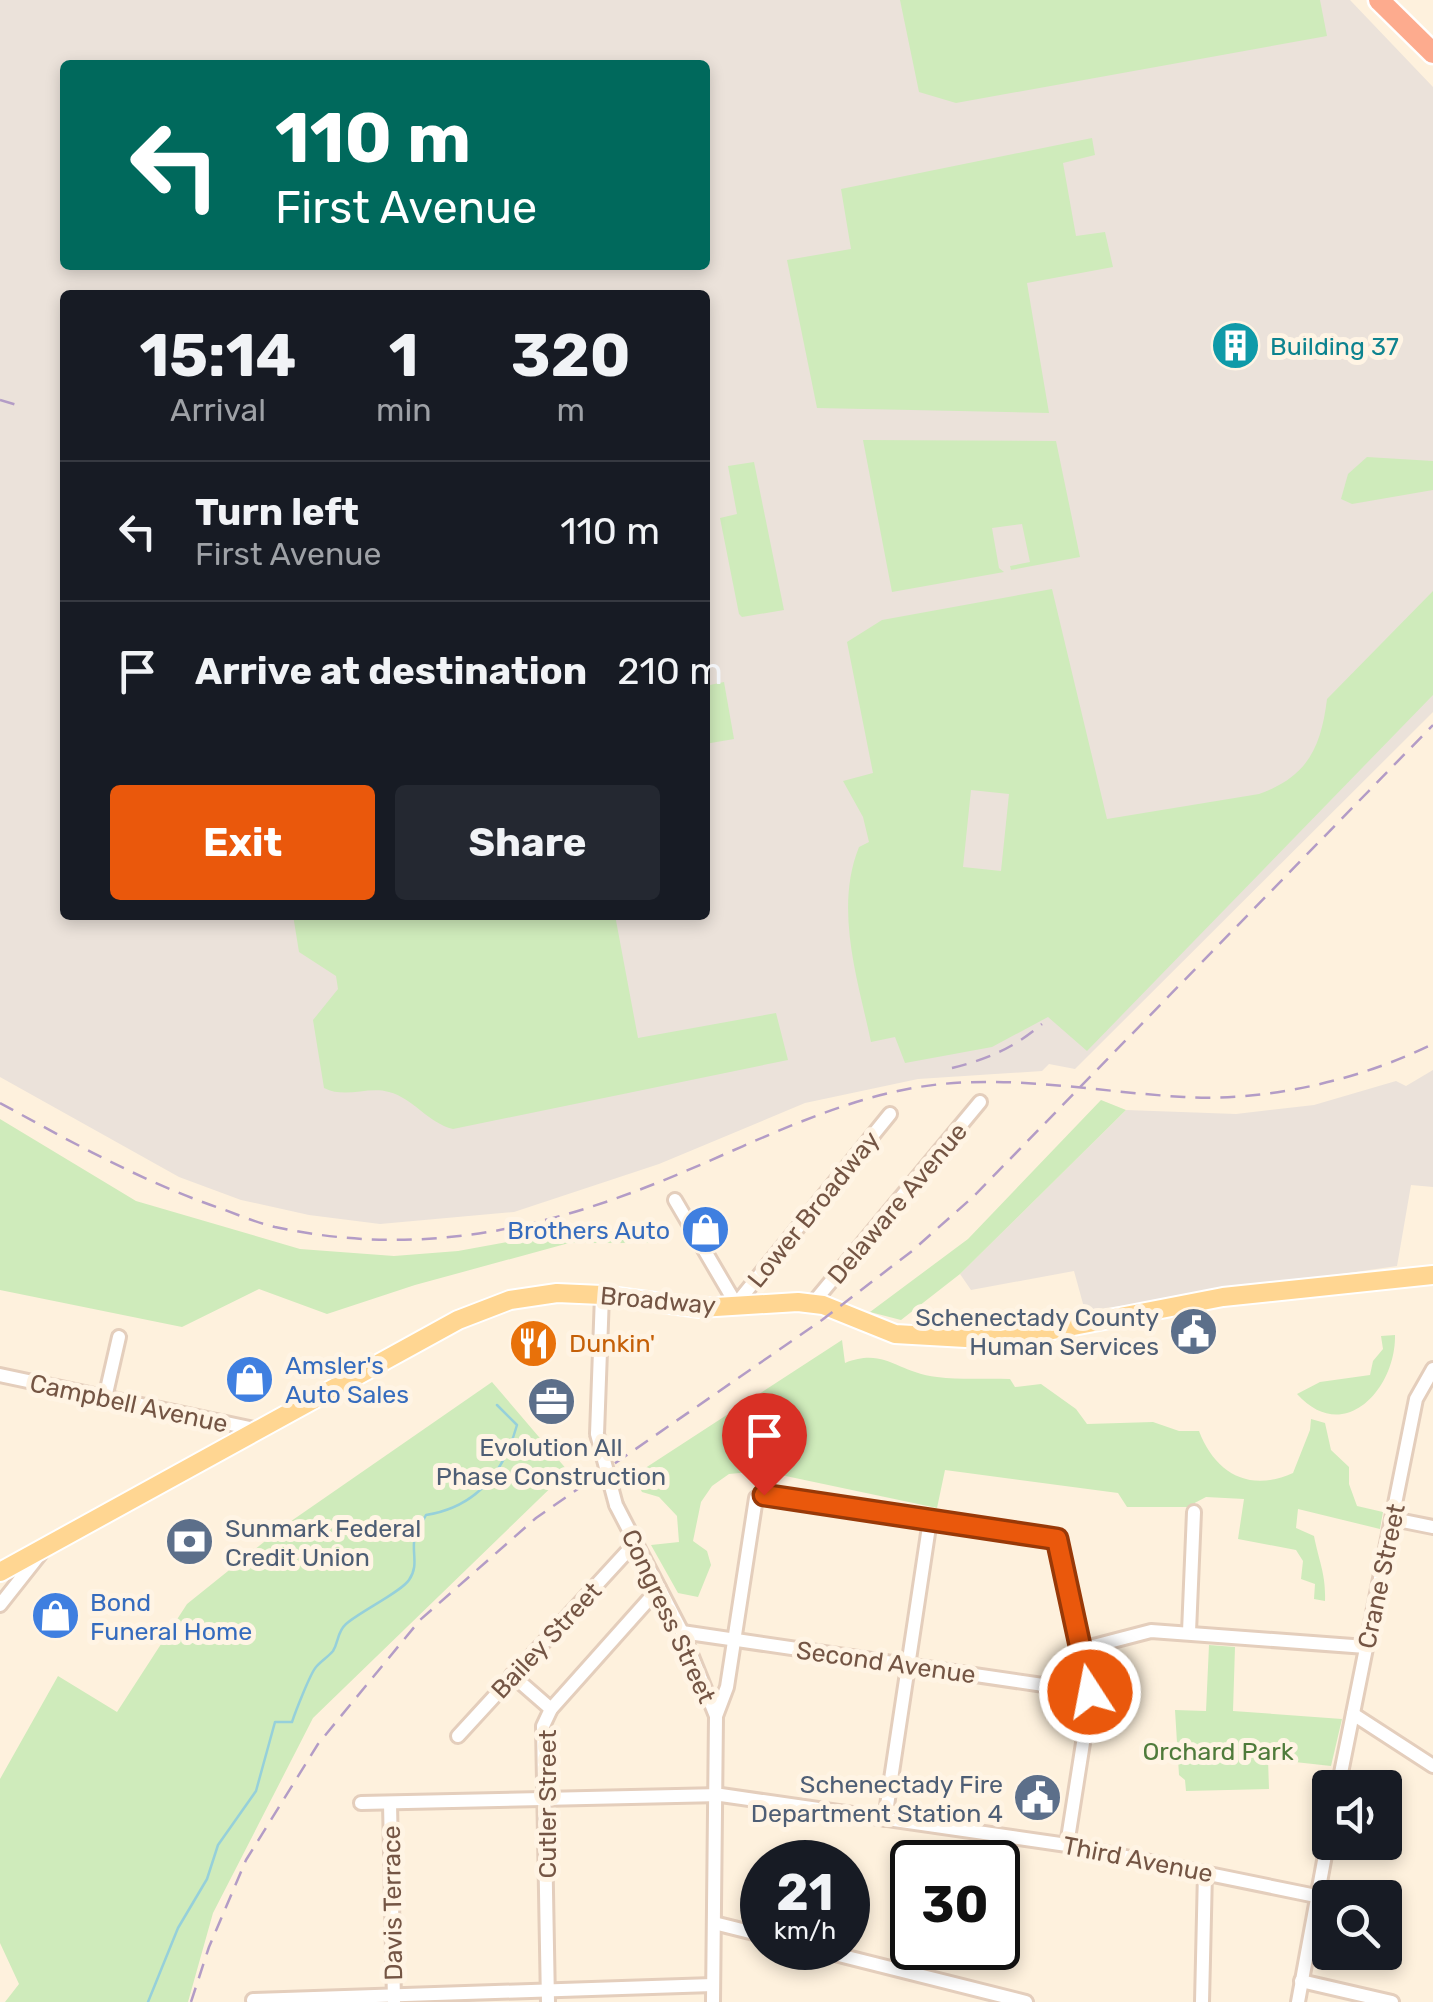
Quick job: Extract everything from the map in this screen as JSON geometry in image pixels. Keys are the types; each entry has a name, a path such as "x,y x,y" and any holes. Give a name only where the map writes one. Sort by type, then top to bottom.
{"highway":[{"path":"1380,0 1433,53"}],"main road":[{"name":"Broadway","path":"0,1572 458,1320 529,1296 602,1294 700,1308 813,1303 895,1334 1001,1340 1223,1297 1433,1275"}],"street":[{"name":"Delaware Avenue","path":"813,1303 980,1102"},
{"name":"Lower Broadway","path":"736,1304 890,1114"},
{"path":"675,1200 736,1304"},
{"name":"Congress Street","path":"602,1294 597,1434 616,1505 682,1632 716,1716 713,2002"},
{"path":"105,1398 119,1337"},
{"name":"Crane Street","path":"1342,1770 1416,1399 1433,1369"},
{"name":"Campbell Avenue","path":"0,1375 259,1430"},
{"path":"716,1716 727,1687 756,1498 764,1495 1057,1539 1090,1692 1067,1845"},
{"path":"1188,1632 1194,1512"},
{"path":"1393,1519 1433,1527"},
{"path":"885,1820 930,1520"},
{"name":"Bailey Street","path":"458,1736 634,1544"},
{"path":"0,1605 46,1548"},
{"name":"Cutler Street","path":"548,1997 542,1726 552,1709 659,1588"},
{"path":"1082,1649 1151,1631 1366,1646"},
{"name":"Second Avenue","path":"682,1632 1090,1692"},
{"path":"512,1675 552,1709"},
{"path":"1353,1714 1433,1766"},
{"name":"Third Avenue","path":"361,1803 714,1795 1067,1845 1312,1895"},
{"name":"Davis Terrace","path":"390,1803 394,1998"},
{"path":"1202,2002 1205,1872"},
{"path":"1298,2002 1312,1919"},
{"path":"714,1923 740,1930"},
{"path":"870,1963 1026,2002"},
{"path":"1301,1982 1392,2002"},
{"path":"253,2000 548,1997 713,1985"}],"shaded area":[{"path":"0,0 1350,0 1433,87 1433,712 1075,1069 1049,1064 1042,1071 918,1079 805,1103 659,1164 514,1212 380,1224 309,1215 241,1200 179,1177 0,1077"},
{"path":"1433,1070 1433,1187 1411,1185 1397,1266 1085,1311 1074,1271 971,1290 960,1274 1126,1110 1236,1114 1314,1105 1396,1081 1406,1086"}],"green space":[{"path":"900,0 1320,0 1327,36 956,103 919,92"},
{"path":"1092,138 1095,155 1063,163 1076,236 1105,232 1113,267 1027,283 1049,413 817,408 787,260 851,249 841,189"},
{"path":"863,440 1056,441 1080,557 1011,570 1010,566 1030,562 1022,524 992,528 999,568 1004,572 892,592"},
{"path":"1367,457 1433,461 1433,490 1352,504 1341,499 1348,474"},
{"path":"754,462 784,610 742,617 720,518 737,514 728,466"},
{"path":"1052,589 1107,819 1259,794 1289,779 1316,746 1327,699 1433,591 1433,695 1087,1051 1048,1017 992,1047 905,1063 895,1037 871,1042 848,920 852,871 859,847 869,842 863,817 843,781 873,773 847,642 882,620","holes":["971,790 1009,794 1001,871 963,867"]},
{"path":"724,682 734,739 710,743 710,685"},
{"path":"294,920 616,920 638,1038 776,1013 788,1060 453,1129 389,1092 340,1092 324,1088 313,1020 338,989 336,976 299,952"},
{"path":"1101,1100 1126,1110 960,1274 901,1320 870,1312 968,1239"},
{"path":"0,1119 136,1201 300,1249 394,1256 458,1251 595,1226 664,1243 569,1243 415,1285 327,1314 259,1289 182,1327 0,1290"},
{"path":"1395,1335 1387,1374 1364,1404 1349,1412 1332,1414 1315,1409 1297,1394 1320,1382 1370,1375 1373,1361 1383,1349 1381,1336"},
{"path":"842,1340 845,1363 881,1359 923,1375 1010,1379 1015,1387 1041,1384 1076,1409 1087,1424 1153,1422 1179,1431 1199,1431 1224,1468 1248,1480 1277,1479 1293,1473 1311,1419 1325,1423 1331,1450 1349,1467 1349,1484 1357,1506 1383,1512 1380,1529 1298,1509 1296,1528 1314,1536 1325,1601 1314,1599 1315,1584 1301,1579 1303,1561 1296,1550 1238,1539 1244,1499 1206,1497 1187,1507 1127,1507 1118,1493 945,1470 937,1508 762,1471 729,1474 712,1486 701,1502 693,1541 707,1551 711,1565 698,1597 678,1593 651,1545 679,1542 677,1516 659,1497 642,1492 633,1476"},
{"path":"492,1382 568,1471 313,1718 213,1913 188,2002 5,2002 19,1984 0,1943 0,1779 58,1676 117,1712 187,1604 284,1526"},
{"name":"Orchard Park","path":"1209,1645 1235,1647 1233,1711 1342,1719 1331,1766 1268,1759 1269,1789 1186,1791 1185,1780 1179,1775 1175,1710 1206,1711"}],"waterway":[{"path":"148,2002 178,1928 207,1879 218,1845 256,1791 275,1722 292,1722 313,1671 333,1651 343,1627 409,1580 414,1566 415,1536 426,1515 459,1504 496,1472 517,1425 497,1405"}],"railway":[{"path":"0,400 17,405"},
{"path":"191,2002 209,1947 246,1860 318,1744 420,1620 536,1518 822,1320 912,1251 974,1196 1433,725"},
{"path":"952,1068 1000,1052 1042,1024"},
{"path":"0,1103 138,1175 256,1221 323,1235 417,1239 463,1236 554,1218 677,1175 810,1118 913,1088 1014,1082 1184,1097 1247,1096 1344,1078 1433,1044"}],"place":[{"name":"Building 37","path":"1235,346"},
{"name":"Brothers Auto","path":"705,1230"},
{"name":"Schenectady County Human Services","path":"1194,1331"},
{"name":"Dunkin'","path":"534,1343"},
{"name":"Amsler's Auto Sales","path":"250,1379"},
{"name":"Evolution All Phase Construction","path":"551,1401"},
{"name":"Sunmark Federal Credit Union","path":"190,1542"},
{"name":"Bond Funeral Home","path":"55,1616"},
{"name":"Schenectady Fire Department Station 4","path":"1038,1798"}],"route":[{"path":"764,1495 1057,1539 1090,1692"}]}
